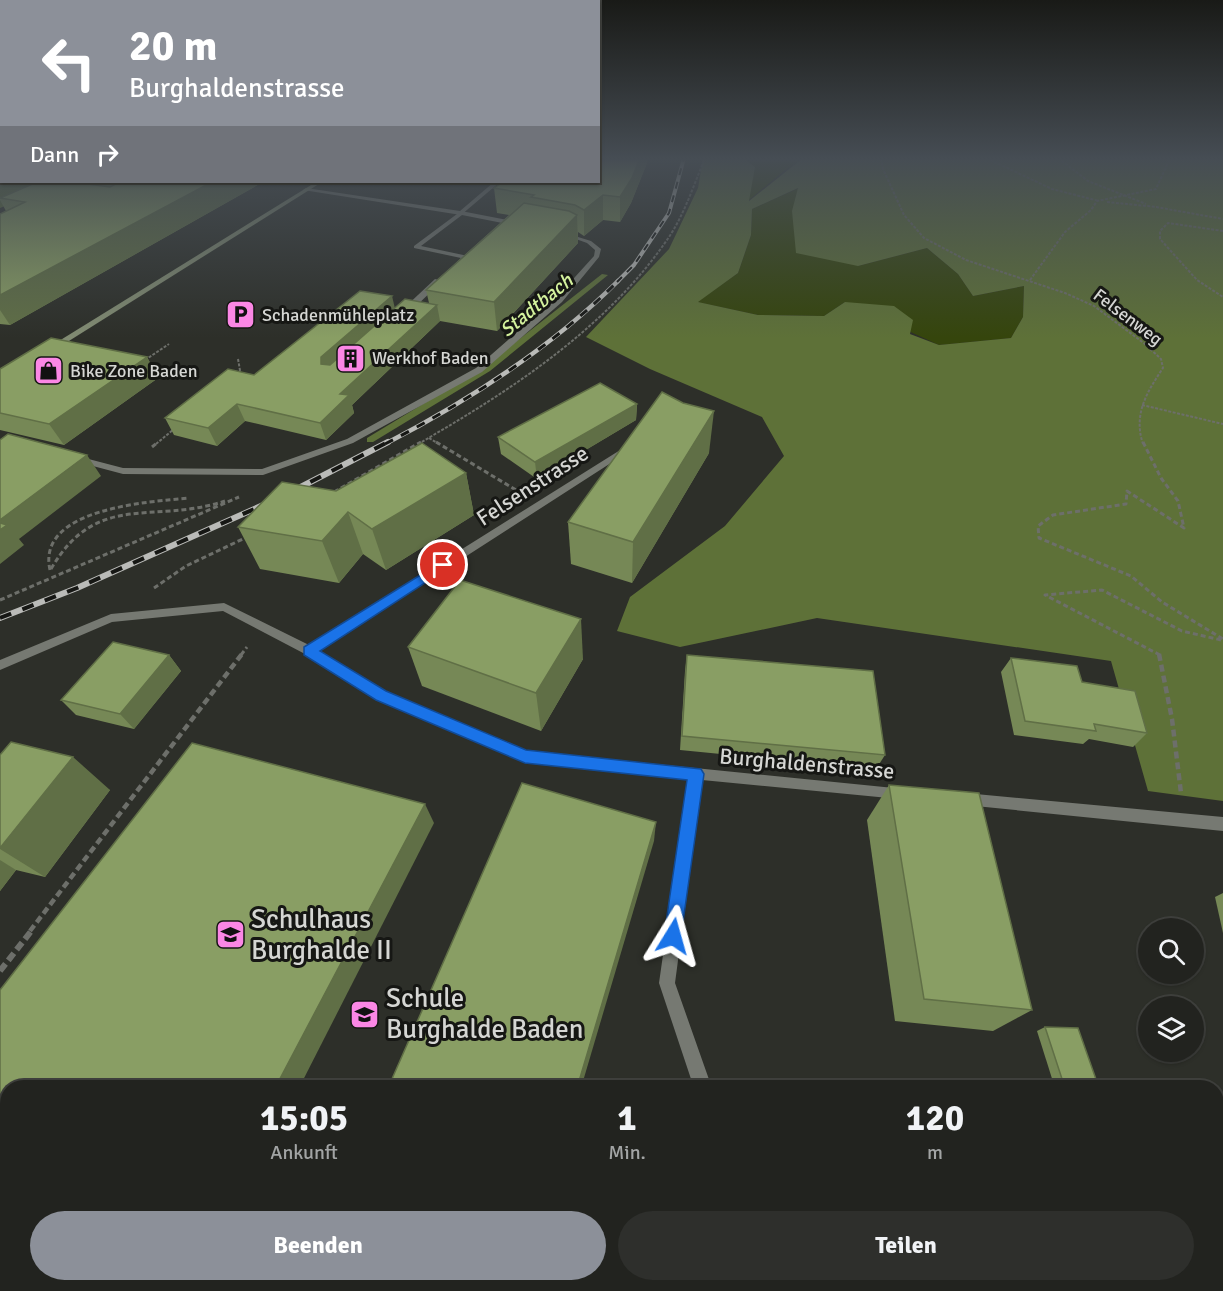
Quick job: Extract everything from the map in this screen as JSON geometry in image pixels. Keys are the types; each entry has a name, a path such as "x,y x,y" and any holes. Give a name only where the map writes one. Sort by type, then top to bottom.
{"main road":[{"path":"40,355 260,218"}],"street":[{"path":"399,317 466,257 416,247 455,218"},
{"path":"490,218 531,226"},
{"path":"69,457 123,471 263,471 350,441 479,370 559,300 597,256 598,249 573,234 552,230"},
{"name":"Felsenstrasse","path":"309,651 625,450"},
{"name":"Burghaldenstrasse","path":"0,665 111,618 224,607 309,651 381,696 525,757 908,793"},
{"path":"696,774 667,983 700,1080"},
{"path":"955,798 1223,824"}],"path":[{"name":"Felsenweg","path":"907,218 916,231 935,244 964,258 1076,296 1100,309 1161,359 1163,368 1142,405 1137,420 1139,439 1165,484 1177,499 1184,528 1127,491 1126,504 1053,515 1038,526 1039,538 1131,576 1162,602 1223,640"},
{"path":"1030,280 1051,248 1073,223 1081,218"},
{"path":"1223,231 1168,224 1160,231 1160,239 1197,280 1223,297"},
{"path":"139,364 169,344"},
{"path":"238,359 241,377"},
{"path":"1142,405 1223,424"},
{"path":"429,438 539,504"},
{"path":"0,600 248,493 207,507 105,518 89,523 70,538 50,570 45,560 48,549 61,533 111,508 198,497"},
{"name":"Felsenweg","path":"1190,819 1178,785 1172,719 1160,654 1045,595 1102,590 1182,631 1223,640"},
{"path":"0,971 262,627"}],"green space":[{"path":"684,218 752,218 751,235 738,273 698,302 758,315 824,316 845,302 894,306 913,320 910,334 939,345 1011,338 1023,317 1024,286 973,296 958,274 927,248 858,266 796,253 793,218 1223,218 1223,801 1148,791 1111,661 817,618 680,647 617,631 630,597 725,526 784,456 762,417 650,369 586,337 669,249"},
{"path":"752,218 822,218 858,266 927,248 958,274 973,296 1024,286 1023,317 1011,338 939,345 845,302 824,316 758,315 697,302 738,273 751,235"}],"building":[{"path":"0,218 144,218 0,295"},
{"path":"507,218 574,218 494,302 426,290"},
{"path":"360,291 392,296 321,357 321,364 330,365 405,299 437,305 340,394 349,395 320,423 237,404 208,428 165,418 228,369 254,375"},
{"path":"51,338 147,357 49,424 0,413 0,369"},
{"path":"600,383 637,404 535,462 498,437"},
{"path":"662,392 683,403 714,411 633,542 568,522"},
{"path":"8,434 87,455 0,520 0,440"},
{"path":"422,443 466,473 372,529 348,512 322,541 238,527 282,482 336,491"},
{"path":"0,523 7,525 0,530"},
{"path":"460,580 581,619 536,693 408,647"},
{"path":"113,642 169,655 120,714 61,700"},
{"path":"687,655 873,671 885,755 682,736"},
{"path":"1011,658 1077,666 1082,682 1135,691 1147,733 1094,724 1096,731 1025,721"},
{"path":"11,742 73,757 0,848 0,755"},
{"name":"Schulhaus Burghalde II","path":"192,743 425,804 279,1080 0,1080 0,990"},
{"path":"522,783 656,822 579,1080 392,1080"},
{"path":"889,785 979,793 1032,1010 924,999"},
{"path":"1045,1027 1078,1028 1096,1080 1062,1080"}],"waterway":[{"name":"Stadtbach","path":"370,440 487,369 604,275"}],"railway":[{"path":"618,281 634,265 665,218"},
{"path":"385,444 448,409 508,371 565,329 618,281"},
{"path":"289,493 388,442"},
{"path":"0,618 77,588 270,502"}],"place":[{"name":"Schadenmühleplatz","path":"241,315"},
{"name":"Werkhof Baden","path":"351,358"},
{"name":"Bike Zone Baden","path":"49,371"},
{"name":"Schulhaus Burghalde II","path":"230,935"},
{"name":"Schule Burghalde Baden","path":"365,1014"}],"route":[{"path":"443,565 309,651 381,696 525,757 696,774 673,936"}]}
